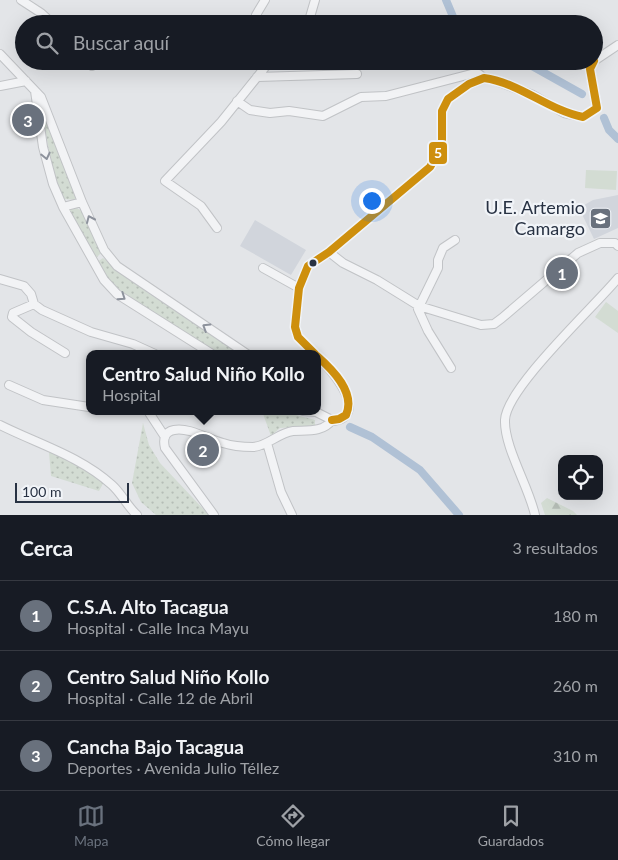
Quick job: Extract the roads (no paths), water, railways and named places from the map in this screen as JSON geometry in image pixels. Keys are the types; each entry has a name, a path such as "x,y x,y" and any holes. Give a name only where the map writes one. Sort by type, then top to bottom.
{"street":[{"path":"21,0 43,15"},
{"path":"256,15 265,0"},
{"path":"310,15 313,1"},
{"path":"603,55 618,45"},
{"path":"0,54 15,70"},
{"path":"15,70 44,103 82,202 106,254 117,266 241,350"},
{"path":"217,228 201,206 165,181 216,128 263,70"},
{"path":"237,101 250,110 323,116 333,114 352,100 361,97 386,96 471,74 480,74 484,78 503,82 532,94 564,113 583,117 597,108 590,70"},
{"path":"257,77 357,74"},
{"path":"311,350 298,337 295,327 299,288 308,266 329,252 430,167 442,146 442,111 448,99 469,84 484,78"},
{"path":"0,86 26,81"},
{"path":"34,91 49,171 62,207 92,262 104,280 117,294 206,350"},
{"path":"62,207 82,202"},
{"path":"451,368 419,314 419,306 438,268 438,260 443,248 455,240"},
{"path":"329,252 343,263 377,280 419,306 481,325 494,324 578,253 600,243 617,241"},
{"path":"92,262 106,254"},
{"path":"263,268 299,288"},
{"path":"535,515 506,433 507,410 550,351 579,318 602,298 618,278"},
{"path":"0,279 24,286 31,294 34,304 91,332 146,350"},
{"path":"34,304 12,313 12,317 31,332 65,353"},
{"path":"164,437 172,431 178,430 224,444 255,447 288,432 314,431 325,427 332,420 342,418 348,410 348,396 321,360"},
{"path":"9,385 43,400 86,407"},
{"path":"321,414 332,420"},
{"path":"150,415 164,437 165,448 214,515"},
{"path":"0,425 56,449 79,462 113,486 137,515"},
{"path":"267,443 281,492 292,515"}],"waterway":[{"path":"446,0 452,15"},
{"path":"539,70 582,94"},
{"path":"604,118 609,130 618,139"},
{"path":"350,427 372,437 420,470 459,515"}],"place":[{"name":"Cancha Bajo Tacagua","path":"28,120"},
{"name":"U.E. Artemio Camargo","path":"601,218"},
{"name":"C.S.A. Alto Tacagua","path":"562,273"},
{"name":"Centro Salud Niño Kollo","path":"203,450"}]}
